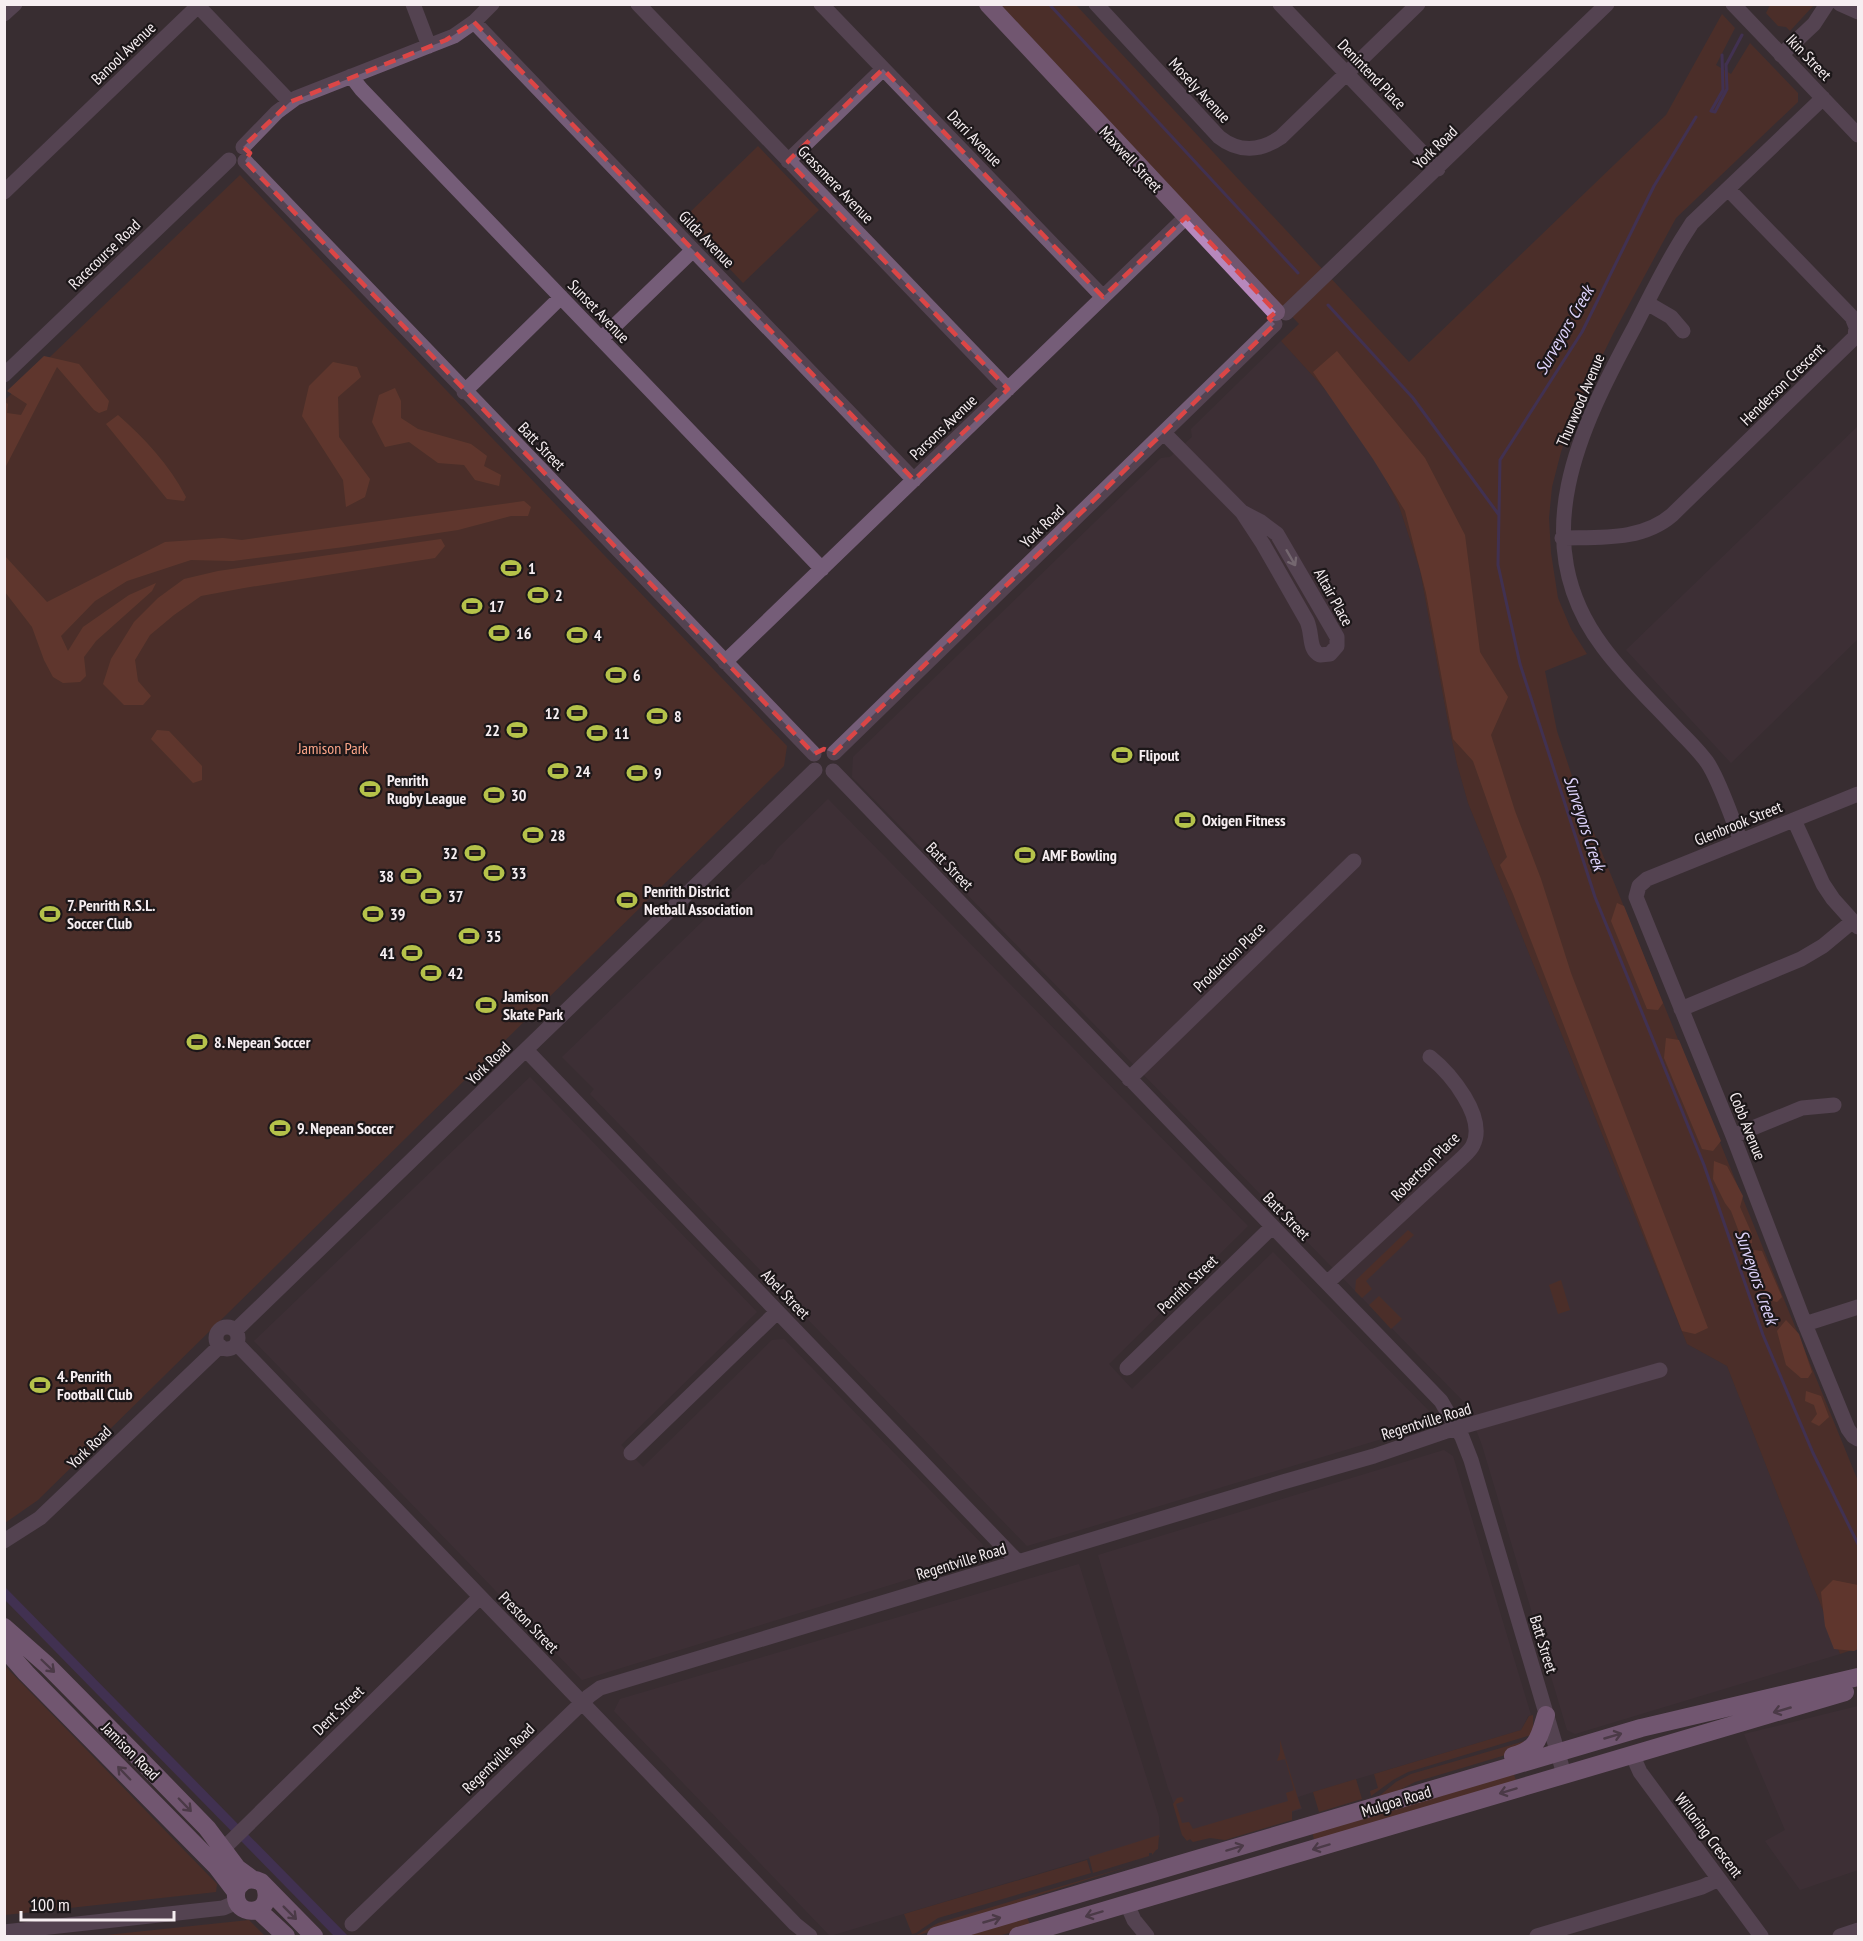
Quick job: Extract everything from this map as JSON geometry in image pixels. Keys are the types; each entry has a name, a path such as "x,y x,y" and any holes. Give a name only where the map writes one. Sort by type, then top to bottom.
{"main road":[{"name":"Maxwell Street","path":"988,4 1279,317"},
{"name":"Jamison Road","path":"4,1627 47,1665 207,1828 234,1838 237,1868 259,1884 314,1936"},
{"name":"Jamison Road","path":"4,1648 217,1867 237,1897"},
{"name":"Mulgoa Road","path":"936,1936 1641,1728 1858,1677"},
{"name":"Mulgoa Road","path":"1018,1936 1858,1689"},
{"path":"1397,1801 1421,1784 1523,1753 1535,1745 1546,1715"},
{"path":"243,1881 259,1884 267,1899 258,1910 248,1911 243,1909 237,1897 243,1881"},
{"path":"258,1910 286,1936"}],"street":[{"path":"4,14 15,4"},
{"path":"413,4 429,46"},
{"path":"244,154 277,112 290,102 454,36 474,22 492,4"},
{"name":"Grassmere Avenue","path":"638,4 1008,388"},
{"name":"Darri Avenue","path":"821,4 1103,297"},
{"name":"Mosely Avenue","path":"1096,4 1219,137 1235,147 1254,149 1271,144 1281,137 1418,4"},
{"name":"Denintend Place","path":"1280,4 1438,169"},
{"name":"York Road","path":"834,753 1164,433 1279,317 1438,169 1607,4"},
{"name":"Ikin Street","path":"1733,4 1858,135"},
{"path":"1782,55 1814,24 1827,4"},
{"path":"1840,4 1858,12"},
{"name":"Banool Avenue","path":"4,192 199,5 290,102"},
{"name":"Gilda Avenue","path":"474,22 915,480"},
{"path":"788,161 884,69"},
{"name":"Sunset Avenue","path":"351,76 822,569"},
{"name":"Thurwood Avenue","path":"1741,841 1707,762 1605,650 1576,602 1569,581 1562,538 1565,499 1587,421 1606,379 1684,234 1823,98"},
{"name":"Racecourse Road","path":"4,375 229,160 237,165 244,154"},
{"name":"Batt Street","path":"244,154 464,392 814,754"},
{"name":"Henderson Crescent","path":"1562,538 1636,533 1655,527 1666,520 1855,337 1856,327 1852,317 1728,189"},
{"name":"Parsons Avenue","path":"725,662 1186,217"},
{"path":"601,339 693,250"},
{"path":"464,392 561,297"},
{"path":"1647,303 1671,317 1683,331"},
{"name":"Altair Place","path":"1164,433 1242,512 1307,621 1311,630 1311,645 1314,651 1320,656 1330,654 1337,646 1337,637 1279,537 1261,522 1242,512"},
{"path":"824,749 834,753 837,760 833,771 826,774 815,770 812,762 814,754 824,749"},
{"name":"York Road","path":"4,1541 40,1518 220,1346 231,1349 237,1337 815,770"},
{"name":"Batt Street","path":"833,771 1434,1392 1451,1415 1471,1460 1564,1774"},
{"name":"Glenbrook Street","path":"1636,891 1647,879 1858,794"},
{"path":"1681,1009 1801,959 1856,924 1833,899 1823,884 1794,820"},
{"name":"Production Place","path":"1129,1079 1354,861"},
{"name":"Cobb Avenue","path":"1636,891 1636,902 1733,1136 1805,1324 1848,1429 1858,1439"},
{"name":"Abel Street","path":"527,1051 1018,1562"},
{"name":"Robertson Place","path":"1327,1283 1461,1159 1474,1144 1476,1130 1457,1083 1430,1057"},
{"path":"1733,1136 1802,1108 1834,1105"},
{"name":"Penrith Street","path":"1127,1368 1272,1227"},
{"path":"1805,1324 1858,1308"},
{"path":"631,1453 777,1312"},
{"name":"Preston Street","path":"237,1337 480,1597 799,1930 810,1936"},
{"name":"Regentville Road","path":"352,1924 600,1688 1660,1370"},
{"name":"Dent Street","path":"234,1838 480,1597"},
{"name":"Willoring Crescent","path":"1632,1754 1640,1772 1761,1936"},
{"path":"1537,1936 1702,1887 1719,1879"},
{"path":"4,1932 224,1908 237,1897"},
{"path":"1127,1904 1134,1920 1147,1936"},
{"path":"1840,1936 1858,1930"}],"highlighted area":[{"path":"474,22 914,480 1008,389 788,161 883,69 1103,297 1186,217 1276,312 1269,318 1275,324 834,753 824,749 814,754 245,161 250,153 243,147 290,102 446,40"}],"shaded area":[{"path":"1281,341 1333,398 1380,467 1399,506 1420,570 1448,722 1468,803 1687,1344 1727,1366 1840,1654 1575,1734 1567,1730 1482,1445 1466,1404 852,777 853,757 1161,458 1170,457 1192,437 1191,429"},
{"path":"1337,351 1425,458 1465,535 1480,652 1508,697 1491,735 1571,973 1708,1328 1695,1334 1682,1331 1500,865 1507,857 1473,761 1453,739 1426,593 1405,511 1373,459 1313,372"},
{"path":"44,356 79,364 109,401 107,410 99,413 94,410 57,367 5,468 5,402 8,404 7,413 21,415 27,404 7,391"},
{"path":"333,362 357,367 361,377 338,397 339,437 370,479 365,497 346,507 343,480 302,416 309,386"},
{"path":"395,388 401,401 401,418 418,429 471,444 487,456 484,466 501,475 499,486 475,480 464,465 438,463 409,442 385,447 372,422 379,395"},
{"path":"118,415 164,463 186,497 184,501 167,499 106,424"},
{"path":"1858,426 1858,639 1731,763 1626,650"},
{"path":"524,501 531,507 528,516 511,516 458,530 344,547 233,561 191,560 127,581 95,601 61,636 68,651 83,627 129,595 156,583 152,591 96,641 84,657 86,676 80,682 63,683 53,677 32,627 5,592 5,556 47,602 165,542 223,538 242,540"},
{"path":"441,539 445,546 435,558 201,596 150,635 135,660 138,681 151,696 143,705 124,705 103,684 111,659 134,622 158,598 184,579 218,571"},
{"path":"157,730 169,731 202,766 202,780 193,783 151,739"},
{"path":"828,799 1248,1226 1109,1364 1132,1389 1273,1252 1430,1412 1432,1419 1428,1425 1027,1546 590,1094 594,1089 562,1057 762,864 764,865 772,858 777,849"},
{"path":"1617,903 1624,906 1663,1003 1658,1010 1647,1009 1611,921"},
{"path":"1666,1038 1679,1040 1721,1141 1713,1151 1702,1149 1664,1058"},
{"path":"530,1077 757,1312 621,1445 643,1467 772,1340 784,1339 983,1545 981,1557 582,1680 254,1341"},
{"path":"1714,1161 1727,1166 1743,1196 1740,1207 1752,1234 1752,1243 1744,1245 1731,1211 1713,1179"},
{"path":"1754,1250 1762,1251 1782,1297 1777,1302 1768,1300 1750,1262"},
{"path":"1786,1320 1799,1334 1812,1372 1808,1378 1801,1378 1786,1365 1777,1331"},
{"path":"1806,1391 1821,1396 1829,1417 1819,1426 1811,1422 1817,1414 1814,1405 1805,1401"},
{"path":"1444,1450 1453,1456 1531,1715 1528,1716 1521,1730 1313,1792 1298,1797 1302,1809 1194,1841 1188,1840 1168,1788 1098,1555"},
{"path":"1079,1564 1159,1817 1160,1837 830,1936 614,1711 620,1699"},
{"path":"1833,1580 1858,1585 1858,1649 1854,1651 1834,1649 1825,1626 1821,1592"},
{"path":"4,1586 348,1936 334,1936 5,1600"},
{"path":"1858,1706 1858,1870 1800,1890 1765,1841 1785,1830 1744,1734"}],"green space":[{"path":"1770,4 1814,5 1790,31 1786,27 1778,26 1766,13"},
{"path":"1001,5 1076,5 1409,362 1666,115 1722,14 1735,28 1716,65 1731,74 1750,43 1798,93 1798,102 1676,218 1613,334 1576,409 1552,487 1549,518 1551,553 1558,598 1571,629 1587,654 1545,671 1557,731 1578,794 1858,1481 1858,1648 1840,1654 1727,1366 1687,1344 1468,803 1448,722 1420,570 1399,506 1380,467 1333,398 1281,341 1299,324"},
{"path":"758,146 819,210 743,283 683,219"},
{"name":"Jamison Park","path":"240,175 787,746 784,766 38,1500 5,1523 5,400"},
{"path":"1408,1230 1414,1235 1366,1281 1372,1289 1362,1298 1355,1291 1356,1280"},
{"path":"1561,1280 1570,1310 1558,1314 1549,1285"},
{"path":"1379,1296 1402,1319 1391,1329 1369,1305"},
{"path":"5,1666 217,1884 216,1892 5,1915"},
{"path":"1533,1715 1531,1735 1408,1772 1371,1796 1370,1791 1378,1788 1374,1774 1521,1730 1529,1716"},
{"path":"1280,1740 1301,1808 1292,1811 1292,1820 1225,1840 1210,1838 1187,1841 1182,1835 1173,1804 1177,1798 1182,1797 1184,1801 1176,1804 1182,1823 1189,1822 1193,1829 1288,1801 1286,1793 1294,1790 1285,1759 1277,1761"},
{"path":"1525,1741 1519,1751 1415,1782 1394,1793 1378,1797 1396,1782 1411,1774"},
{"path":"1513,1772 1517,1783 1315,1843 1312,1832"},
{"path":"1356,1779 1362,1799 1319,1812 1313,1792"},
{"path":"1159,1835 1158,1849 1152,1855 1149,1853 1149,1856 1093,1873 1089,1857"},
{"path":"1087,1860 1091,1873 938,1918 916,1933 912,1934 904,1914"},
{"path":"1133,1865 1039,1895 1015,1908 915,1936 938,1923"},
{"path":"1027,1917 1031,1927 998,1936 961,1936"},
{"path":"249,1920 265,1936 97,1936"}],"waterway":[{"path":"1049,4 1298,273"},
{"name":"Surveyors Creek","path":"1726,65 1742,35"},
{"path":"1722,55 1723,90 1711,111 1715,112 1727,89 1726,64"},
{"name":"Surveyors Creek","path":"1696,117 1654,186 1582,332 1500,460 1498,565 1520,664 1595,897 1704,1165 1763,1335 1813,1453 1858,1544"},
{"path":"1328,305 1413,398 1499,515"}],"place":[{"name":"1","path":"511,568"},
{"name":"2","path":"538,595"},
{"name":"17","path":"472,606"},
{"name":"16","path":"499,633"},
{"name":"4","path":"577,635"},
{"name":"6","path":"616,675"},
{"name":"12","path":"577,713"},
{"name":"8","path":"657,716"},
{"name":"22","path":"517,730"},
{"name":"11","path":"597,733"},
{"name":"Flipout","path":"1122,755"},
{"name":"24","path":"558,771"},
{"name":"9","path":"637,773"},
{"name":"Penrith Rugby League","path":"370,789"},
{"name":"30","path":"494,795"},
{"name":"Oxigen Fitness","path":"1185,820"},
{"name":"28","path":"533,835"},
{"name":"32","path":"475,853"},
{"name":"AMF Bowling","path":"1025,855"},
{"name":"33","path":"494,873"},
{"name":"38","path":"411,876"},
{"name":"37","path":"431,896"},
{"name":"Penrith District Netball Association","path":"627,900"},
{"name":"7. Penrith R.S.L. Soccer Club","path":"50,914"},
{"name":"39","path":"373,914"},
{"name":"35","path":"469,936"},
{"name":"41","path":"412,953"},
{"name":"42","path":"431,973"},
{"name":"Jamison Skate Park","path":"486,1005"},
{"name":"8. Nepean Soccer","path":"197,1042"},
{"name":"9. Nepean Soccer","path":"280,1128"},
{"name":"4. Penrith Football Club","path":"40,1385"}]}
